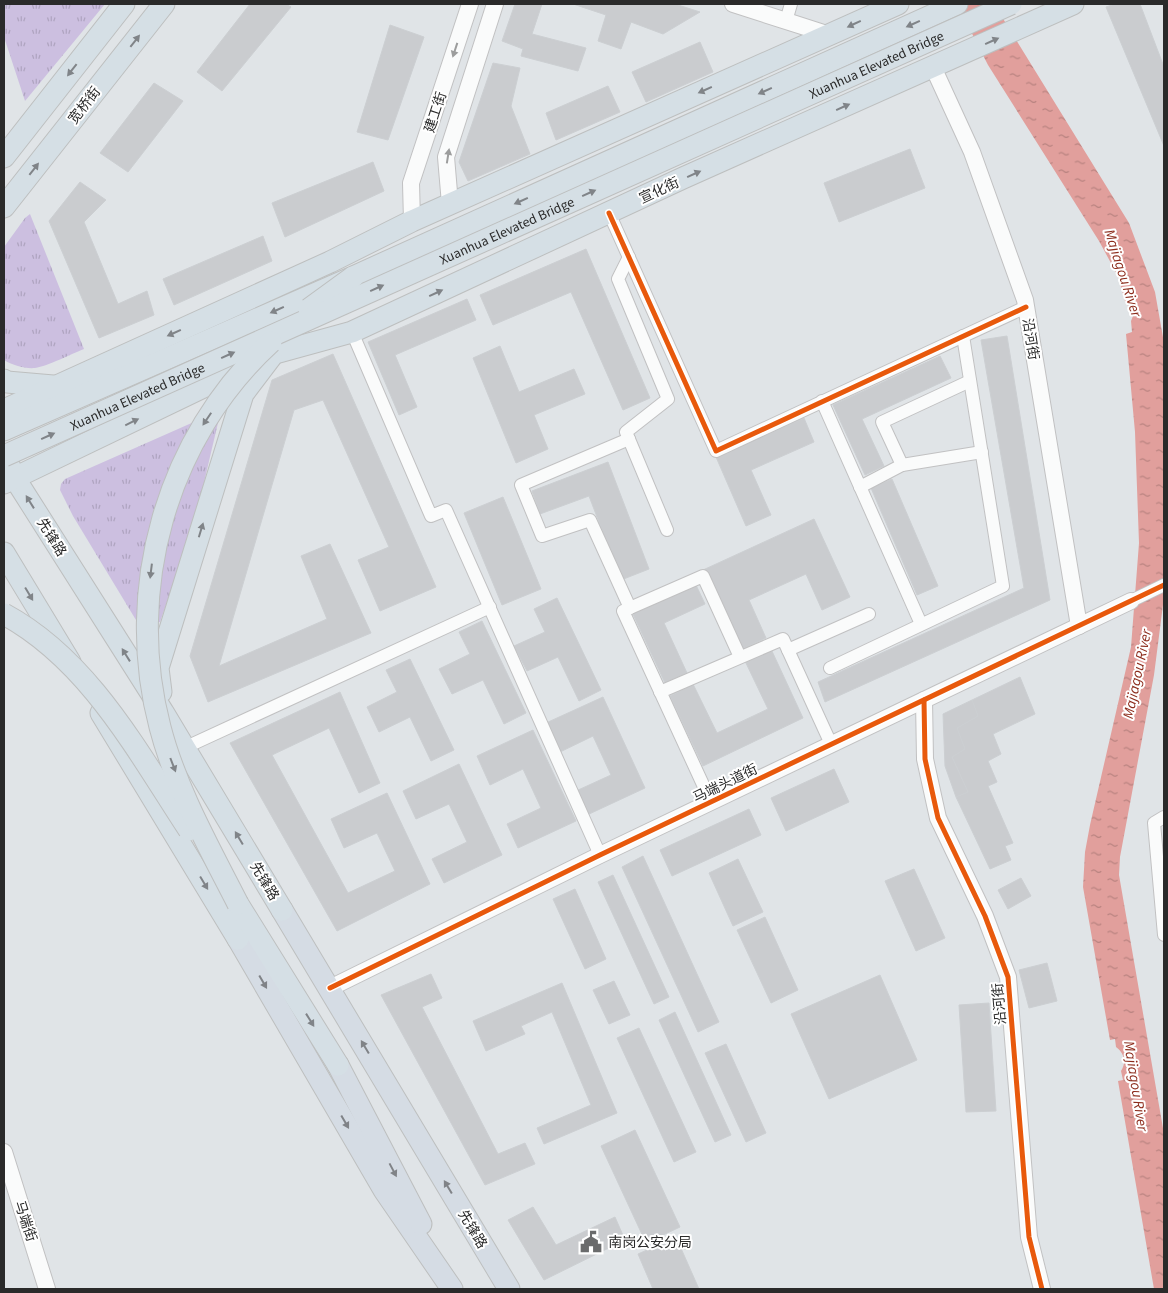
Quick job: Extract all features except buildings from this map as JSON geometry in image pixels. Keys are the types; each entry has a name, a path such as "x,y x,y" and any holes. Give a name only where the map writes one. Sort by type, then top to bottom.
{"highway":[{"path":"4,157 124,4"},
{"name":"宽桥街","path":"4,207 164,4"},
{"path":"4,410 330,262 412,221 898,4"},
{"name":"Xuanhua Elevated Bridge","path":"4,430 353,277 957,4"},
{"name":"Xuanhua Elevated Bridge","path":"4,454 1011,4"},
{"name":"宣化街","path":"9,480 272,354 356,330 609,213 1073,4"},
{"path":"238,904 188,804 160,727 152,689 147,644 148,598 154,549 165,506 180,470 200,429 224,393 253,358 295,319 353,277"},
{"path":"163,712 158,668 243,394 272,354"},
{"path":"4,380 7,382 56,387"},
{"path":"4,454 9,480"},
{"name":"先锋路","path":"9,480 163,712 282,910"},
{"path":"4,553 238,940"},
{"path":"4,614 40,638 68,663 91,687 120,725 238,904 338,1065"}],"main road":[{"name":"先锋路","path":"282,910 330,988 505,1288"},
{"path":"238,940 384,1190 454,1289"},
{"path":"338,1065 454,1289"}],"street":[{"name":"建工街","path":"412,221 411,183 470,4"},
{"name":"建工街","path":"450,204 446,157 495,4"},
{"path":"733,4 830,35"},
{"path":"786,21 791,4"},
{"name":"沿河街","path":"933,67 972,152 1026,307 1079,626"},
{"path":"609,213 716,450 1026,307"},
{"path":"629,257 618,279 668,399 626,432 667,530"},
{"path":"356,330 431,516 446,510 600,855"},
{"path":"830,668 1003,586 963,336"},
{"path":"902,466 882,422 970,381"},
{"path":"822,401 921,624"},
{"path":"629,439 521,485 542,536 590,520 630,608"},
{"path":"860,487 902,466 982,452"},
{"path":"711,802 623,612 703,576 740,656"},
{"path":"1131,601 1164,585"},
{"name":"马端头道街","path":"330,988 600,855 1131,601"},
{"path":"184,748 490,607"},
{"path":"788,650 869,614"},
{"path":"660,692 783,639 831,744"},
{"name":"沿河街","path":"924,700 925,759 938,818 985,916 1008,977 1029,1237 1042,1289"},
{"path":"1164,818 1154,823 1164,936"},
{"name":"马端街","path":"4,1152 48,1289"}],"green space":[{"path":"4,4 105,4 25,101 4,37"},
{"path":"30,214 84,349 35,368 11,364 4,360 4,247"},
{"path":"221,410 194,525 160,622 139,625 73,516 60,490 61,484 65,479"}],"water":[{"name":"Majiagou River","path":"957,4 994,4 1129,223 1155,292 1164,343 1164,597 1154,675 1120,857 1119,875 1164,1134 1164,1289 1154,1289 1118,1081 1123,1080 1121,1071 1124,1058 1116,1047 1115,1039 1110,1040 1083,887 1085,852 1090,825 1131,647 1139,543 1135,432 1126,334 1132,332 1131,321 1133,316 1125,301 1118,276 1099,241 988,65"}],"cycle path":[{"path":"609,213 716,451 1026,307"},
{"path":"330,988 600,855 1164,585"},
{"path":"924,700 925,759 938,818 985,916 1008,977 1029,1237 1042,1289"}],"place":[{"name":"南岗公安分局","path":"591,1242"}]}
